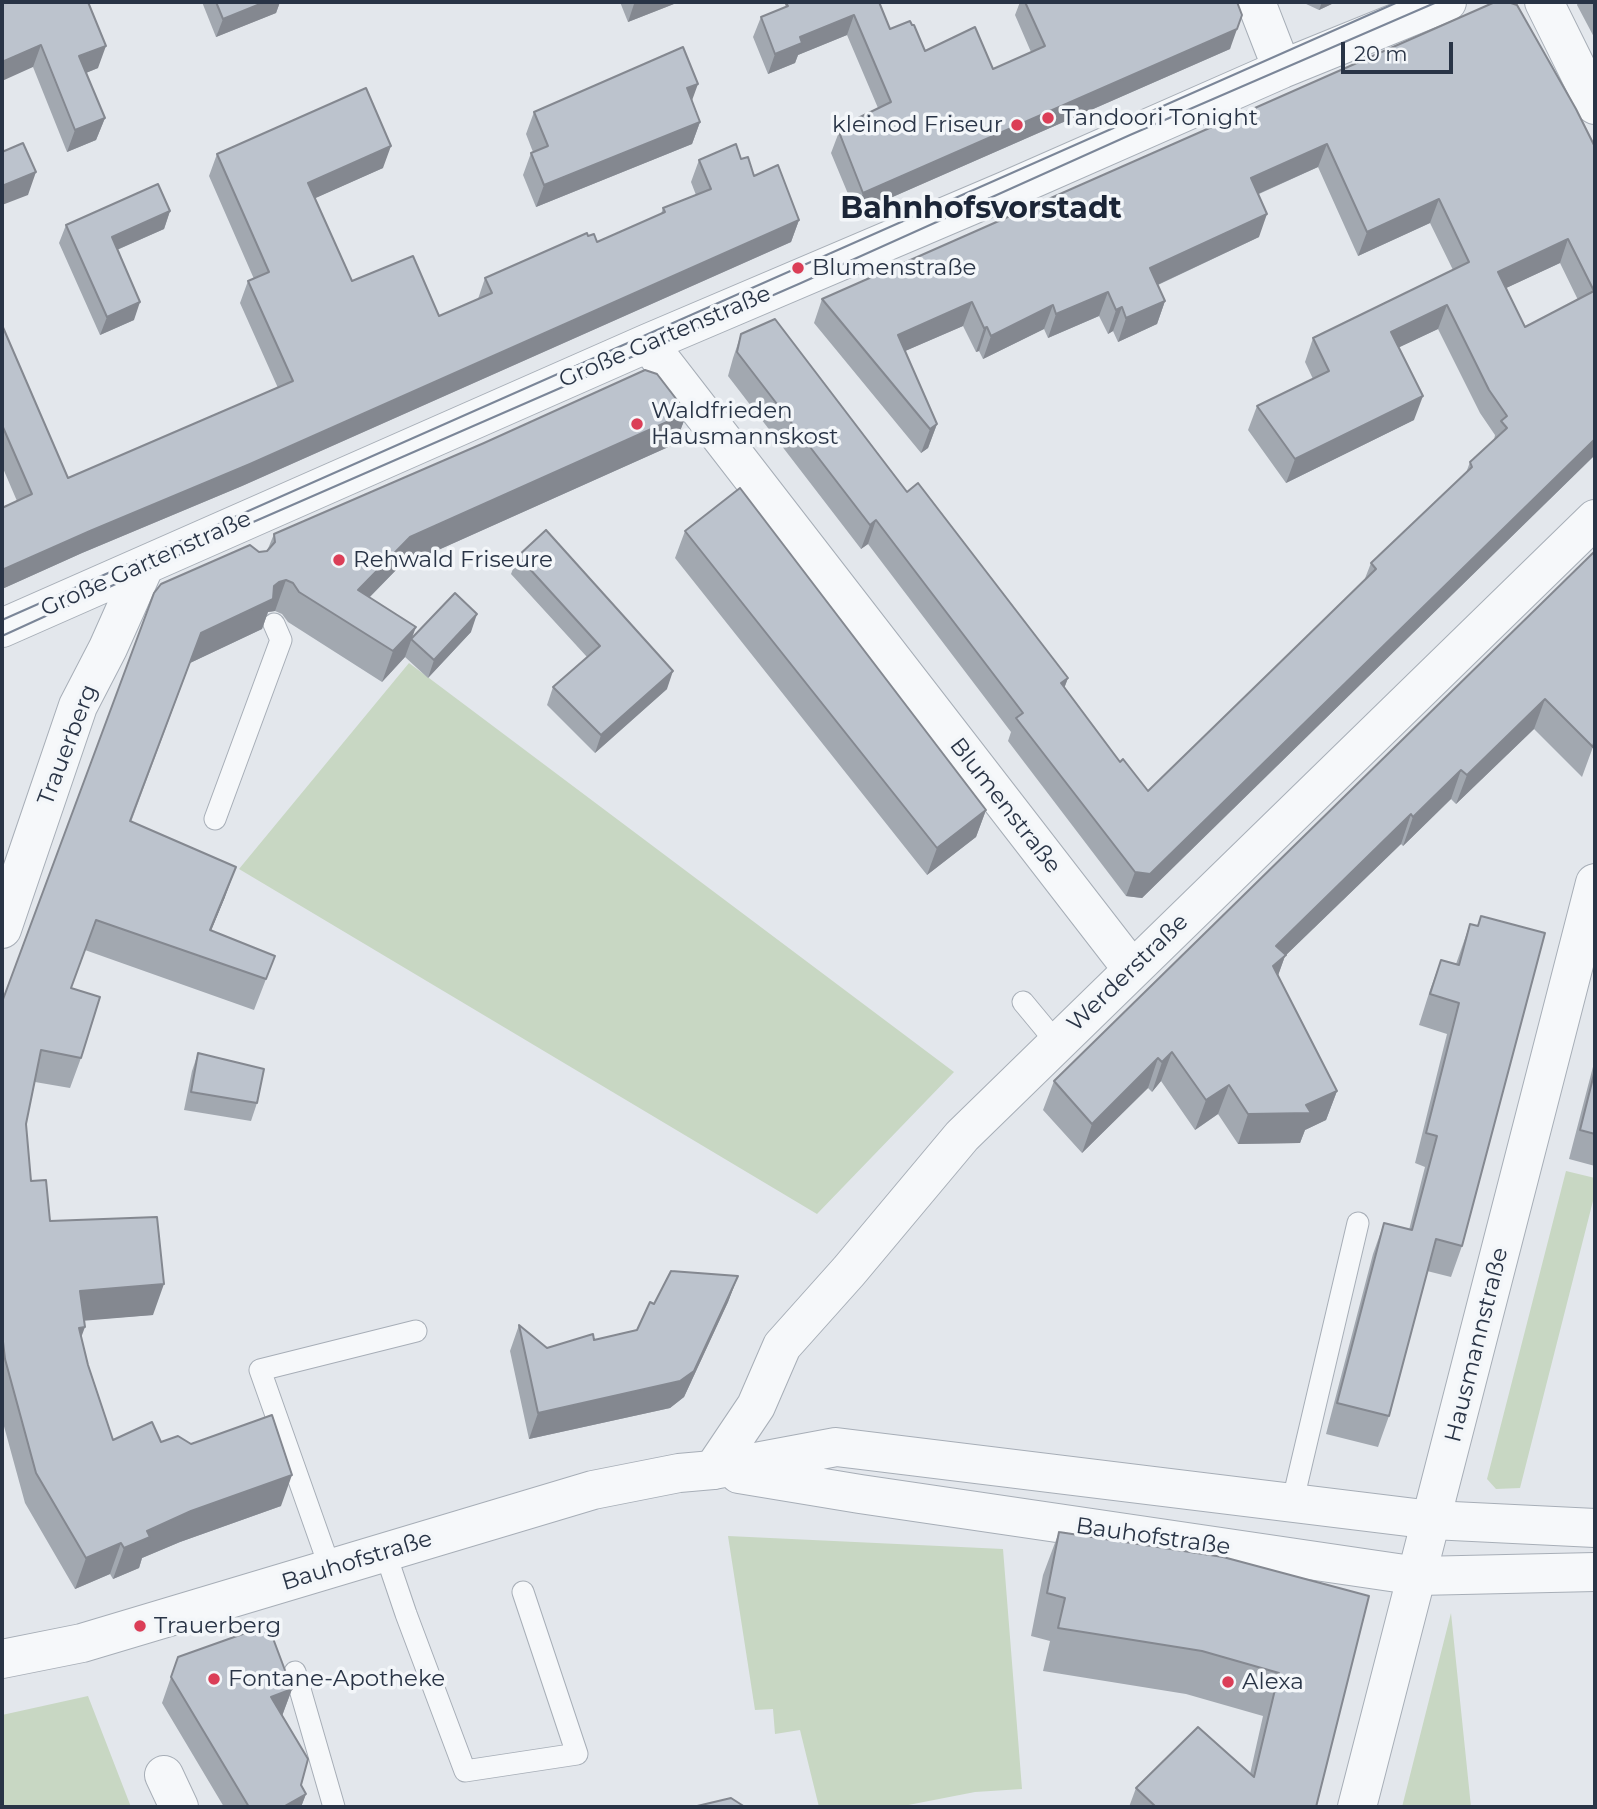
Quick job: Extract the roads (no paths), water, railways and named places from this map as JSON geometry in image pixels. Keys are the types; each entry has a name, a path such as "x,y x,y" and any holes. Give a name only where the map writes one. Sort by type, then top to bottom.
{"street":[{"path":"1256,2 1282,69"},
{"name":"Große Gartenstraße","path":"2,628 145,565 238,532 648,344 1282,69 1447,2"},
{"path":"1544,2 1595,105"},
{"name":"Blumenstraße","path":"648,344 1132,969"},
{"name":"Werderstraße","path":"713,1470 756,1406 782,1346 962,1136 1595,519"},
{"name":"Trauerberg","path":"2,929 78,706 108,648 145,565"},
{"name":"Hausmannstraße","path":"1357,1807 1595,883"},
{"name":"Bauhofstraße","path":"2,1659 82,1643 593,1490 679,1472 713,1470 836,1447 1432,1520 1595,1528"},
{"name":"Bauhofstraße","path":"713,1470 1418,1576 1595,1572"}],"lane":[{"path":"215,819 281,640 274,624"},
{"path":"1023,1002 1057,1043"},
{"path":"1292,1504 1357,1223"},
{"path":"330,1568 260,1370 416,1331"},
{"path":"385,1552 466,1771 577,1754 523,1592"},
{"path":"295,1672 334,1807"}],"tram line":[{"path":"2,620 1398,2"},
{"path":"2,636 212,540 1437,2"}],"place":[{"name":"Tandoori Tonight","path":"1048,118"},
{"name":"kleinod Friseur","path":"1017,125"},
{"name":"Blumenstraße","path":"798,268"},
{"name":"Waldfrieden Hausmannskost","path":"637,424"},
{"name":"Rehwald Friseure","path":"339,560"},
{"name":"Trauerberg","path":"140,1626"},
{"name":"Fontane-Apotheke","path":"214,1679"},
{"name":"Alexa","path":"1228,1682"}],"district":[{"name":"Bahnhofsvorstadt","path":"981,209"}]}
